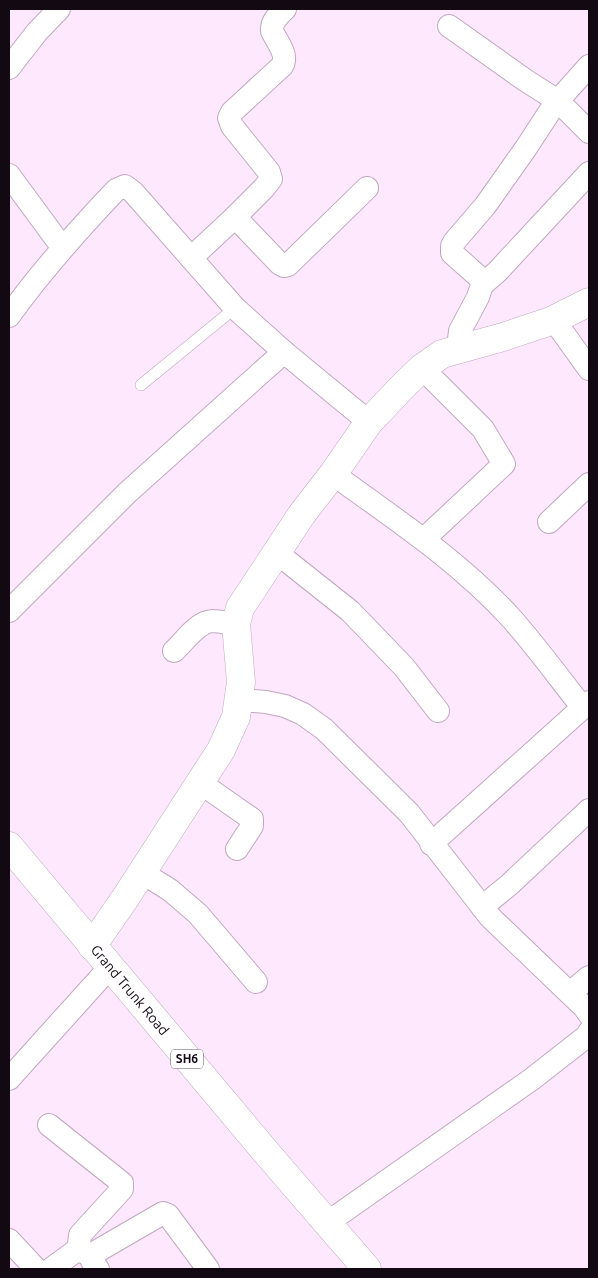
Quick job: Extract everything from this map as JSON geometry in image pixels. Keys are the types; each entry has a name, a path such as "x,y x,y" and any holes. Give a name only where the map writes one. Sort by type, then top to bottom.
{"street":[{"path":"9,68 37,32 59,9"},
{"path":"191,258 264,188 271,177 232,126 229,118 232,112 284,62 284,54 272,28 277,18 285,9"},
{"path":"449,26 558,101 589,132"},
{"path":"482,285 480,278 452,253 452,246 485,206 558,101 589,66"},
{"path":"458,348 460,331 478,298 482,285 497,272 589,173"},
{"path":"9,175 62,247"},
{"path":"9,316 62,247 116,190 125,186 235,308 284,352 369,422"},
{"path":"235,217 284,266 288,265 367,188"},
{"path":"92,946 142,872 225,741 236,717 240,700 240,664 236,624 245,598 302,514 333,474 369,422 422,368 442,354 458,348 503,338 587,308"},
{"path":"554,320 589,369"},
{"path":"9,611 127,493 284,352"},
{"path":"422,368 483,428 504,464 424,540"},
{"path":"333,474 424,540 466,574 511,618 586,705 431,844"},
{"path":"549,522 589,484"},
{"path":"277,553 350,611 404,667 438,711"},
{"path":"174,651 199,626 206,622 236,624"},
{"path":"240,700 285,706 303,714 324,729 409,813 431,844 482,907 589,1014"},
{"path":"199,782 252,819 252,826 237,849"},
{"path":"482,907 509,885 589,810"},
{"name":"Grand Trunk Road","path":"9,846 366,1269"},
{"path":"142,872 170,890 198,914 256,982"},
{"path":"9,1079 110,967"},
{"path":"570,993 589,977"},
{"path":"327,1223 532,1079 587,1036 589,1032"},
{"path":"49,1125 122,1183 122,1189 80,1235 79,1244 91,1259"},
{"path":"91,1259 94,1253 163,1213 168,1215 208,1269"},
{"path":"9,1240 36,1269"},
{"path":"51,1269 77,1250 91,1259"}],"lane":[{"path":"141,385 235,308"}]}
